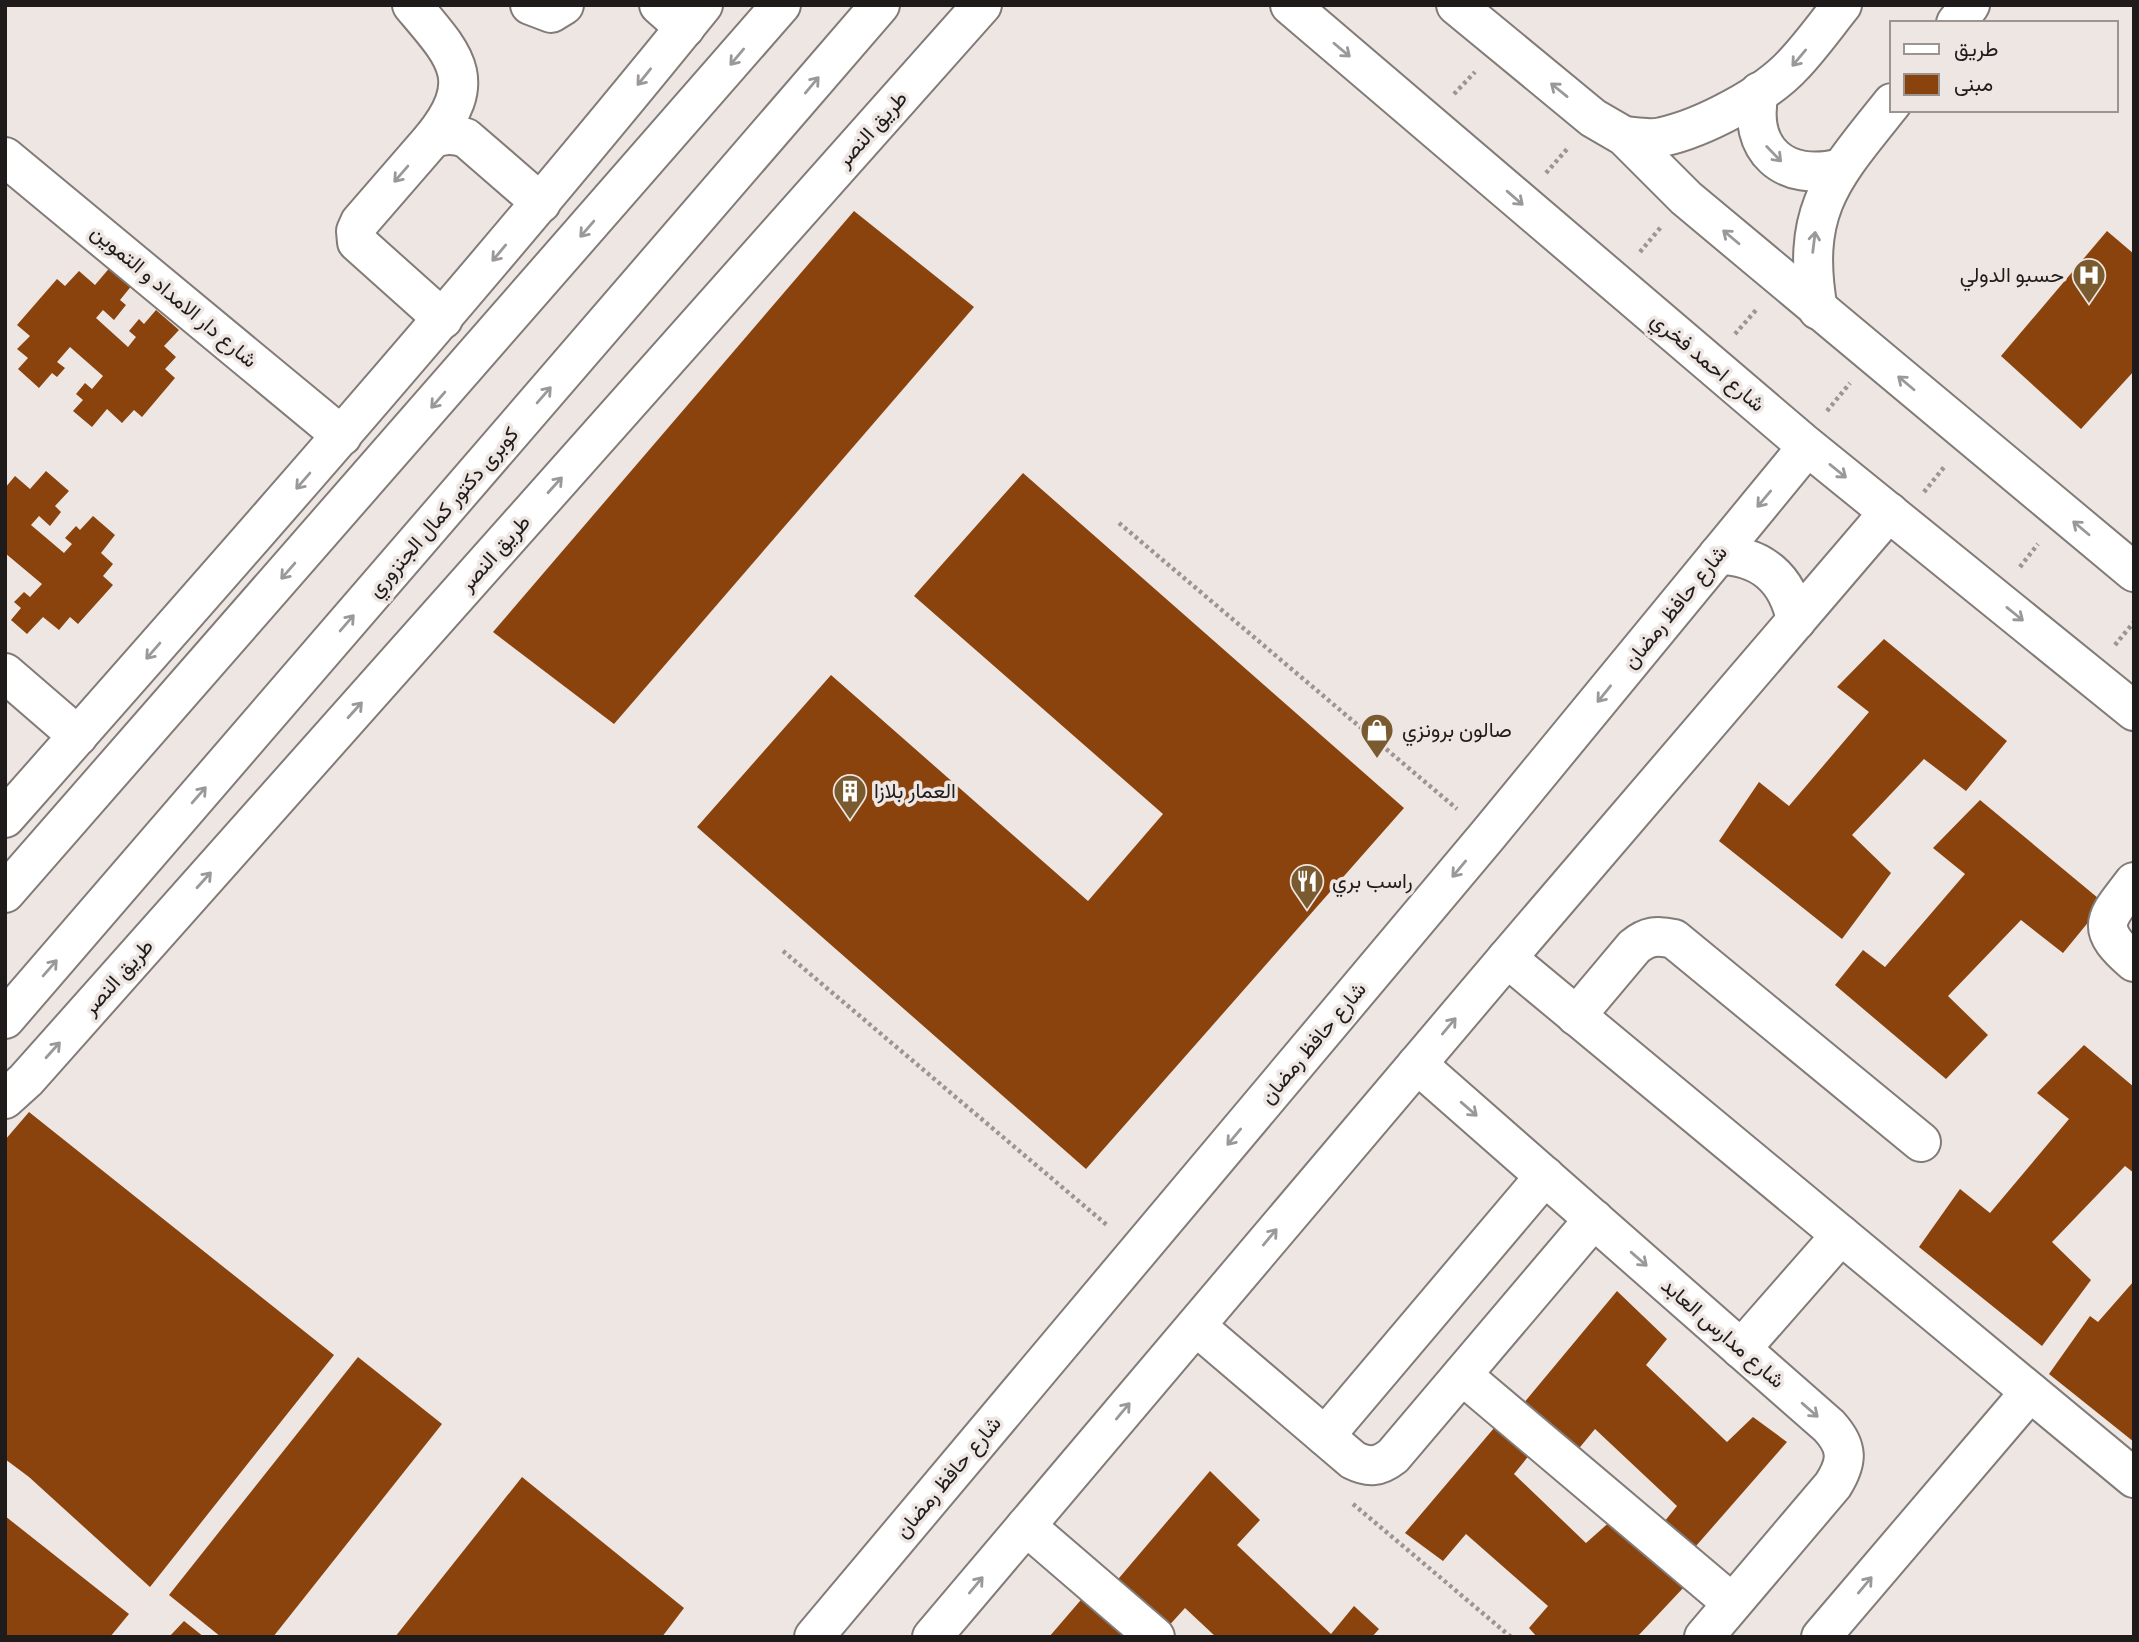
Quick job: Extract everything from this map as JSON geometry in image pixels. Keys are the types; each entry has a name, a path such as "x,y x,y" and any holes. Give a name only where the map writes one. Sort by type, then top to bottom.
{"main road":[{"path":"412,5 445,45 457,67 459,90 450,115 360,222 356,231 358,242 443,319"},
{"path":"530,5 551,12 564,5"},
{"path":"5,893 781,5"},
{"name":"كوبرى دكتور كمال الجنزوري","path":"5,1019 880,5"},
{"name":"طريق النصر","path":"5,1099 26,1080 982,5"},
{"name":"شارع احمد فخري","path":"1290,5 1709,364 2134,710"},
{"path":"1456,5 1609,127 1686,198 1782,280 2134,572"},
{"path":"1609,127 1659,138 1728,111 1759,92 1792,66 1842,5"},
{"path":"1958,21 1970,5"},
{"path":"5,818 342,436 541,203 682,13"},
{"path":"1759,92 1755,112 1758,132 1768,150 1783,163 1801,171 1821,173 1841,168"},
{"path":"1818,310 1812,254 1823,200 1841,168 1890,106"},
{"path":"432,139 443,135 466,138 541,203"},
{"name":"شارع دار الامداد و التموين","path":"5,157 342,436"},
{"name":"شارع حافظ رمضان","path":"814,1637 1488,835 1718,555 1805,444"},
{"path":"932,1637 1796,621 1895,516"},
{"path":"1718,555 1734,555 1764,567 1776,577 1793,605 1796,621"},
{"path":"5,673 78,736"},
{"path":"2134,882 2109,915 2107,930 2115,946 2134,962"},
{"path":"1576,1016 1634,947 1645,938 1659,935 1674,939 1921,1142"},
{"path":"1507,958 2134,1478"},
{"name":"شارع مدارس العابد","path":"1417,1064 1829,1426 1840,1439 1844,1454 1842,1471 1833,1485 1704,1637"},
{"path":"1325,1436 1545,1176"},
{"path":"1196,1326 1353,1460 1366,1467 1382,1465 1393,1456 1594,1219"},
{"path":"1741,1349 1841,1235"},
{"path":"1462,1375 1732,1603"},
{"path":"1821,1637 2029,1392"},
{"path":"1026,1526 1155,1637"}],"path":[{"path":"1427,122 1502,43"},
{"path":"1521,203 1609,127"},
{"path":"1614,282 1686,198"},
{"path":"1709,364 1782,280"},
{"path":"1805,444 1872,355"},
{"path":"1895,516 1969,435"},
{"path":"1995,598 2063,513"},
{"path":"1119,523 1488,835"},
{"path":"783,951 1138,1252"}],"building":[{"path":"854,211 974,307 614,724 493,632"},
{"name":"حسبو الدولي","path":"2107,231 2134,254 2134,371 2081,429 2001,356"},
{"path":"112,265 133,284 120,300 126,305 114,320 103,310 96,318 128,347 136,337 129,331 139,319 144,324 156,310 179,330 164,346 176,357 165,369 175,378 142,417 134,410 122,423 107,409 92,427 73,411 83,400 76,394 85,383 92,389 103,376 70,347 57,362 65,368 57,377 52,373 39,388 18,369 28,358 17,349 30,336 17,325 57,279 65,286 79,271 95,285"},
{"path":"46,471 69,491 55,506 61,512 50,526 39,516 31,525 64,553 72,544 65,538 76,526 80,530 93,516 115,535 101,553 113,564 103,576 113,585 78,624 70,617 59,630 43,617 27,634 11,620 21,608 14,602 24,592 30,597 42,584 5,553 5,488 15,476 30,489"},
{"name":"العمار بلازا","path":"1023,473 1404,808 1086,1169 697,827 831,675 1088,901 1163,814 914,596"},
{"path":"1884,639 2007,741 1966,791 1924,759 1852,835 1891,873 1842,939 1719,841 1759,782 1789,806 1869,712 1837,687"},
{"path":"1980,800 2104,903 2063,953 2021,920 1948,996 1988,1035 1946,1079 1835,985 1863,950 1885,967 1965,874 1933,848"},
{"path":"2084,1045 2134,1087 2134,1173 2125,1166 2052,1242 2091,1280 2042,1346 1919,1247 1960,1189 1990,1213 2069,1119 2037,1093"},
{"path":"29,1112 334,1355 150,1587 29,1477 5,1459 5,1140"},
{"path":"2134,1281 2134,1442 2049,1374 2090,1316 2098,1322"},
{"path":"1617,1291 1667,1339 1646,1365 1727,1442 1753,1417 1787,1442 1696,1546 1664,1522 1677,1506 1595,1429 1576,1452 1523,1404"},
{"path":"358,1357 442,1424 273,1637 221,1637 169,1595"},
{"path":"1500,1421 1535,1448 1514,1474 1586,1543 1613,1519 1685,1586 1637,1637 1537,1637 1529,1628 1548,1606 1466,1534 1443,1561 1405,1533"},
{"path":"1210,1471 1260,1520 1237,1545 1331,1634 1354,1606 1379,1629 1372,1637 1216,1637 1185,1608 1165,1630 1114,1584"},
{"path":"522,1477 684,1608 662,1637 395,1637"},
{"path":"5,1516 129,1614 110,1637 5,1637"},
{"path":"1086,1594 1131,1637 1049,1637"},
{"path":"184,1621 204,1637 169,1637"}],"place":[{"name":"حسبو الدولي","path":"2089,305"},
{"name":"صالون برونزي","path":"1377,760"},
{"name":"العمار بلازا","path":"850,821"},
{"name":"راسب بري","path":"1307,911"}]}
